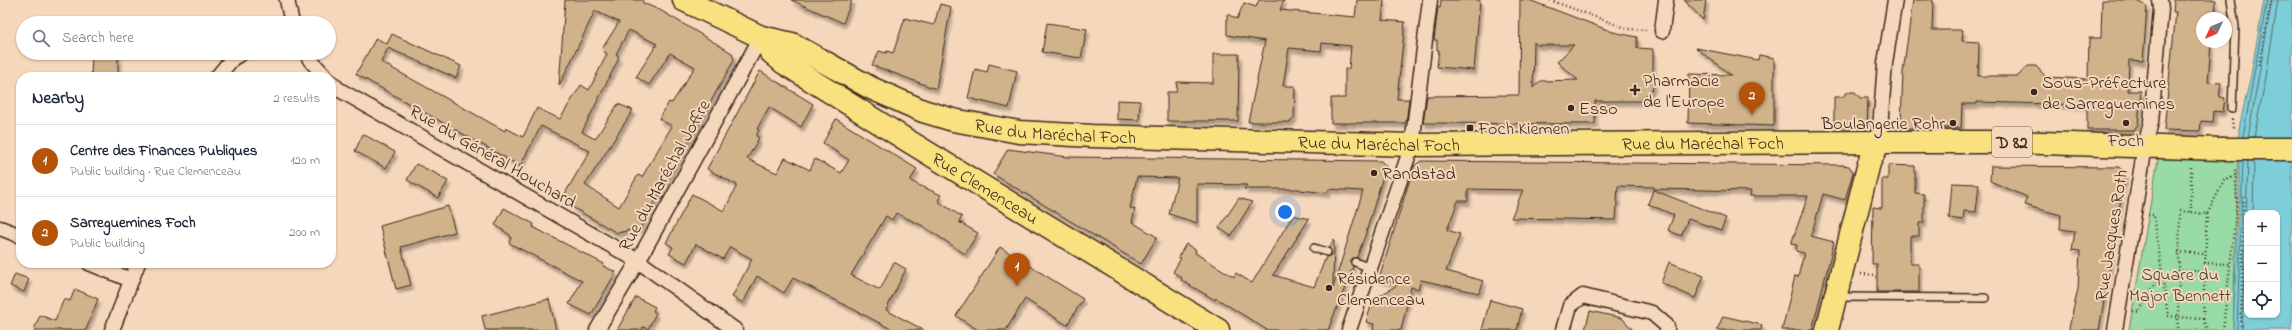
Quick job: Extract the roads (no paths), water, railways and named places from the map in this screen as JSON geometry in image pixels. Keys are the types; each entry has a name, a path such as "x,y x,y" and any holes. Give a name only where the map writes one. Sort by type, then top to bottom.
{"main road":[{"name":"Rue du Maréchal Foch","path":"684,0 762,37 792,44 871,88 923,111 953,120 1019,132 1100,136 1412,145 2013,142 2191,148 2230,147 2292,149"},
{"name":"Rue Clemenceau","path":"762,37 771,52 784,63 897,134 1218,330"},
{"path":"860,110 864,97 871,88"},
{"path":"897,134 896,128 899,112 908,104"},
{"path":"1827,330 1837,297 1869,163 1880,142"}],"street":[{"path":"287,0 290,16"},
{"path":"1349,330 1412,145 1430,0"},
{"path":"1662,31 1666,0"},
{"path":"1880,142 1885,63 1895,0"},
{"name":"Rue Jacques Roth","path":"2115,330 2145,146 2151,122 2161,9 2160,0"},
{"name":"Rue du Maréchal Joffre","path":"597,330 638,261 762,37"},
{"path":"221,72 231,60"},
{"path":"310,60 321,72"},
{"name":"Rue du Général Houchard","path":"336,87 638,261 735,330"},
{"path":"0,228 16,234"},
{"path":"101,268 131,280"},
{"path":"112,330 136,268"},
{"path":"1563,330 1570,306 1583,296 1652,313 1667,326 1668,330"}],"lane":[{"path":"2231,0 2235,27 2232,109"},
{"path":"1314,248 1327,252"},
{"path":"1355,262 1370,268"},
{"path":"1837,297 1985,298"}],"water":[{"path":"2264,0 2292,0 2292,330 2233,330 2239,196 2239,128 2251,75"}],"place":[{"name":"Pharmacie de l'Europe","path":"1635,90"},
{"name":"Sous-Préfecture de Sarreguemines","path":"2034,92"},
{"name":"Esso","path":"1571,108"},
{"name":"Sarreguemines Foch","path":"1752,115"},
{"name":"Boulangerie Rohr","path":"1953,123"},
{"name":"Foch","path":"2126,123"},
{"name":"Foch Kiemen","path":"1470,128"},
{"name":"Randstad","path":"1374,173"},
{"name":"Centre des Finances Publiques","path":"1017,286"},
{"name":"Résidence Clemenceau","path":"1329,288"}],"park label":[{"name":"Square du Major Bennett","path":"2180,284"}]}
